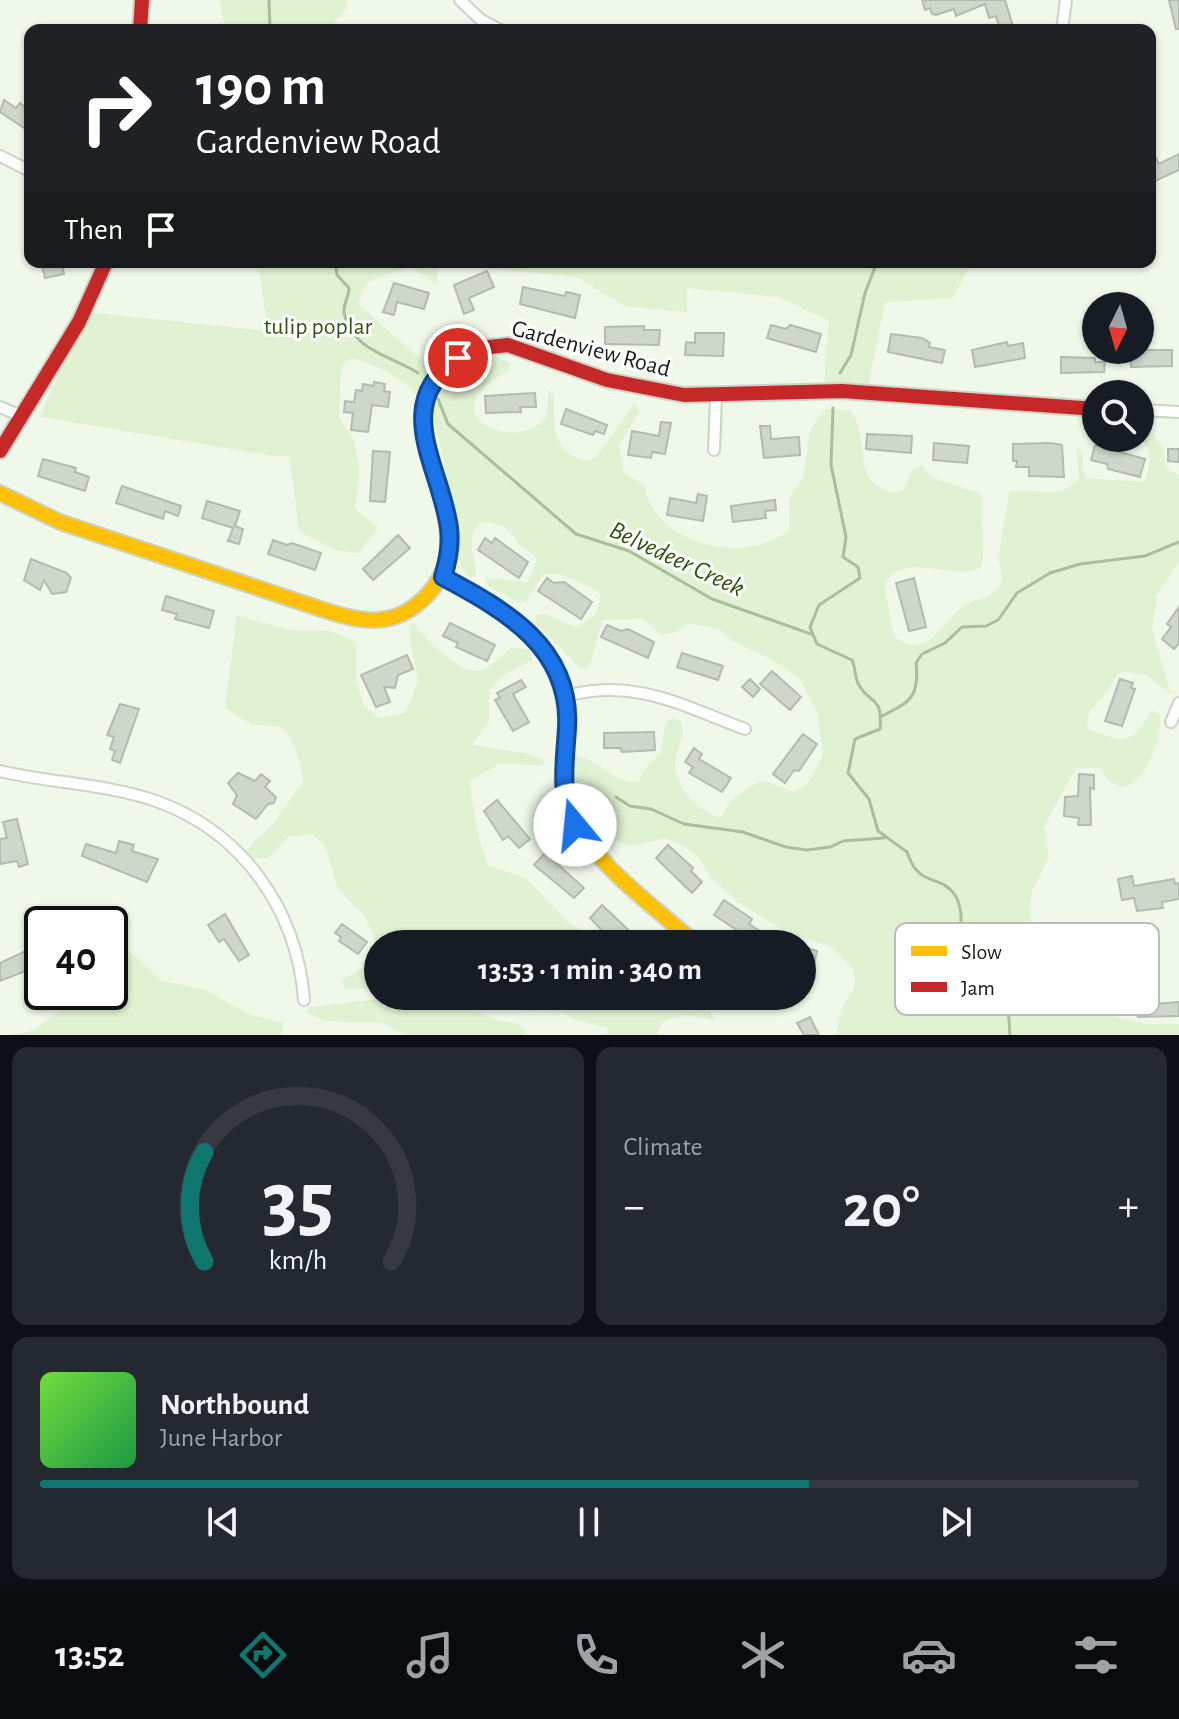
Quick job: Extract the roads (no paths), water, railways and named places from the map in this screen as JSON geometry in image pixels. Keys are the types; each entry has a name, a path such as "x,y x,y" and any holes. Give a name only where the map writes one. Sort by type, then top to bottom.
{"street":[{"path":"140,24 142,0"},
{"path":"460,0 489,24"},
{"path":"1063,24 1066,0"},
{"path":"0,156 24,168"},
{"path":"0,451 79,322 103,268"},
{"name":"Gardenview Road","path":"443,577 449,529 423,439 423,414 439,374 458,358 483,347 507,346 628,386 716,397 851,391 1082,408"},
{"path":"714,450 716,397"},
{"path":"0,407 21,416"},
{"path":"1154,411 1179,412"},
{"path":"0,493 60,522 364,621 400,617 422,601 443,577 499,606 539,642 566,696 563,790 575,825 591,845 681,930"},
{"path":"566,696 602,688 645,691 745,729"},
{"path":"1171,722 1179,703"},
{"path":"0,771 157,802 210,830 238,851 260,876 286,921 296,948 304,1000"}],"waterway":[{"name":"Belvedeer Creek","path":"269,0 270,24"},
{"name":"Belvedeer Creek","path":"336,268 337,275 349,288 344,313 355,336 374,351 418,373"},
{"path":"840,373 851,355 865,293 875,268"},
{"name":"Belvedeer Creek","path":"438,399 448,424 576,534 629,551 712,599 811,634"},
{"path":"833,408 831,465 846,537 843,557 858,567 860,578 819,605 810,627 817,644 852,660 857,682 880,711 880,729 855,739 848,773 869,799 878,831 907,852 917,871 943,884 955,895 961,923"},
{"path":"882,716 911,697 916,684 916,663 922,654 945,643 962,627 986,626 998,620 1017,593 1050,573 1080,564 1145,556 1179,542"},
{"path":"616,797 630,806 651,809 684,824 743,832 786,847 807,850 830,847 843,841 884,838"},
{"path":"1009,1015 1010,1035"}],"park label":[{"name":"tulip poplar","path":"318,327"}]}
